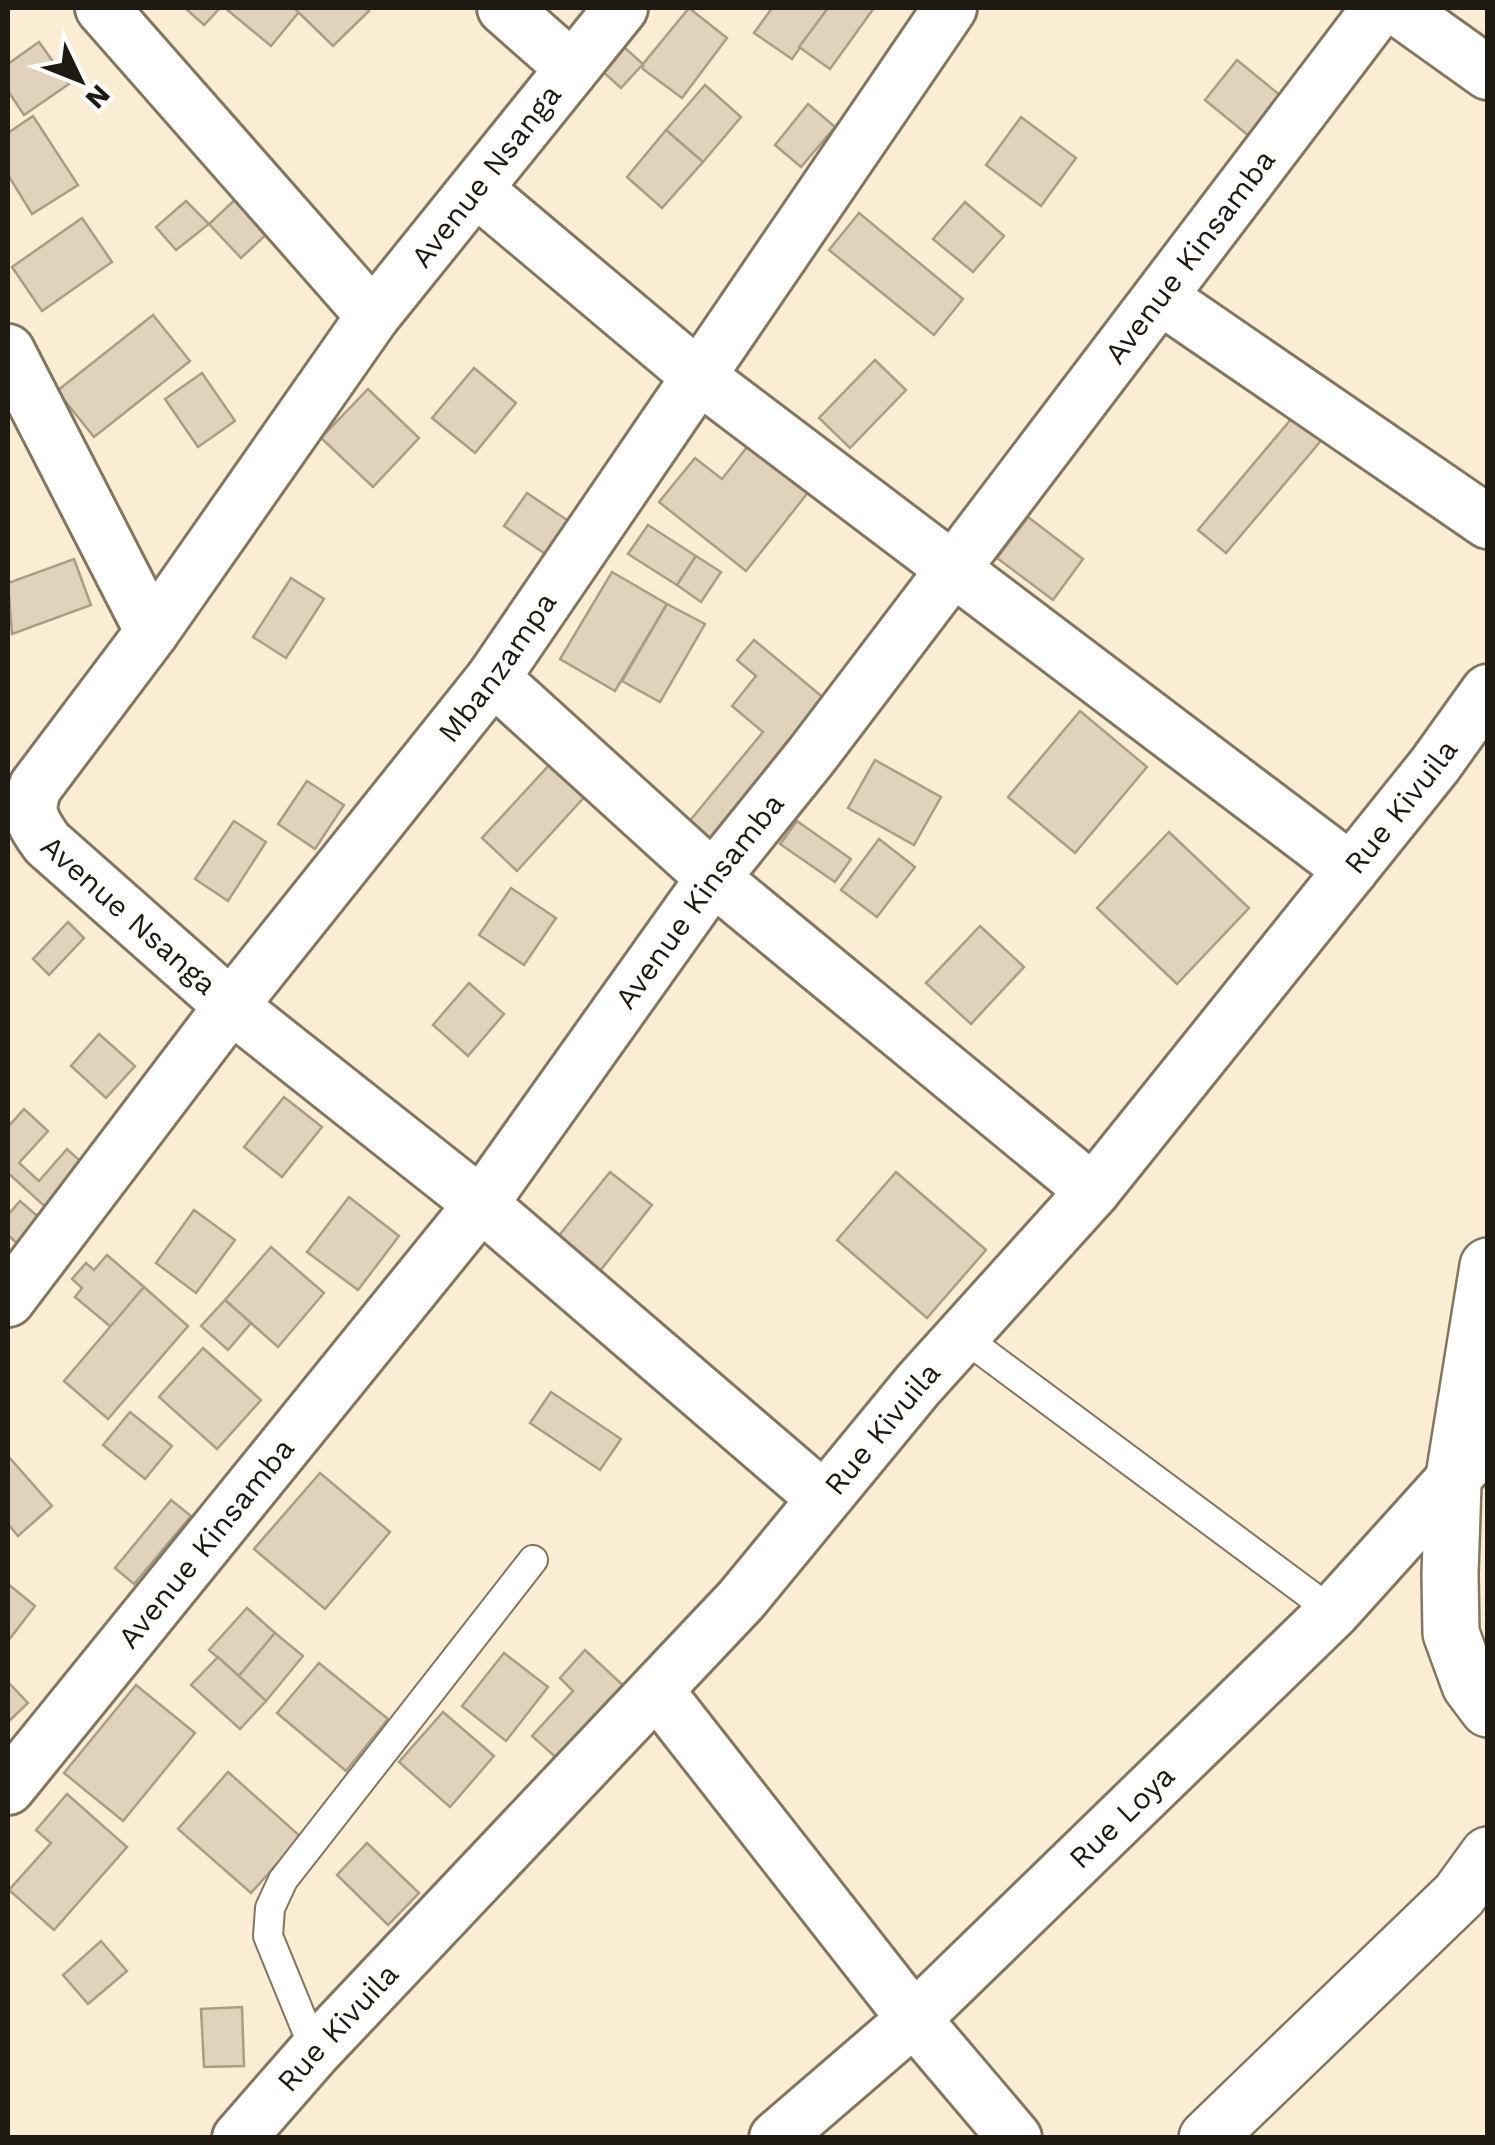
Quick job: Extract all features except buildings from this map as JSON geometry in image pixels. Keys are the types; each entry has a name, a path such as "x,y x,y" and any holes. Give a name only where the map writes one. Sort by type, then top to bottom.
{"street":[{"path":"102,8 374,316"},
{"path":"504,8 572,68"},
{"name":"Avenue Nsanga","path":"621,8 374,316 152,632 36,786 29,803 32,821 47,842 231,1006 480,1204 822,1497"},
{"name":"Mbanzampa","path":"8,1300 231,1006 493,678 950,8"},
{"name":"Avenue Kinsamba","path":"8,1788 480,1204 712,878 952,572 1379,8"},
{"path":"1397,8 1488,73"},
{"path":"478,191 698,376 952,572 1352,870"},
{"path":"1160,297 1488,522"},
{"path":"8,352 152,632"},
{"path":"493,678 712,878 1093,1191"},
{"name":"Rue Kivuila","path":"239,2138 314,2052 740,1600 822,1497 1093,1191 1352,870 1488,692"},
{"path":"1488,1266 1453,1484 1451,1633 1470,1685 1488,1709"},
{"name":"Rue Loya","path":"776,2138 914,2019 1333,1612 1453,1484 1488,1438"},
{"path":"657,1691 914,2019 1015,2138"},
{"path":"1207,2138 1459,1895 1488,1855"}],"lane":[{"path":"962,1336 1333,1612"},
{"path":"314,2052 268,1936 270,1908 284,1880 533,1560"}]}
